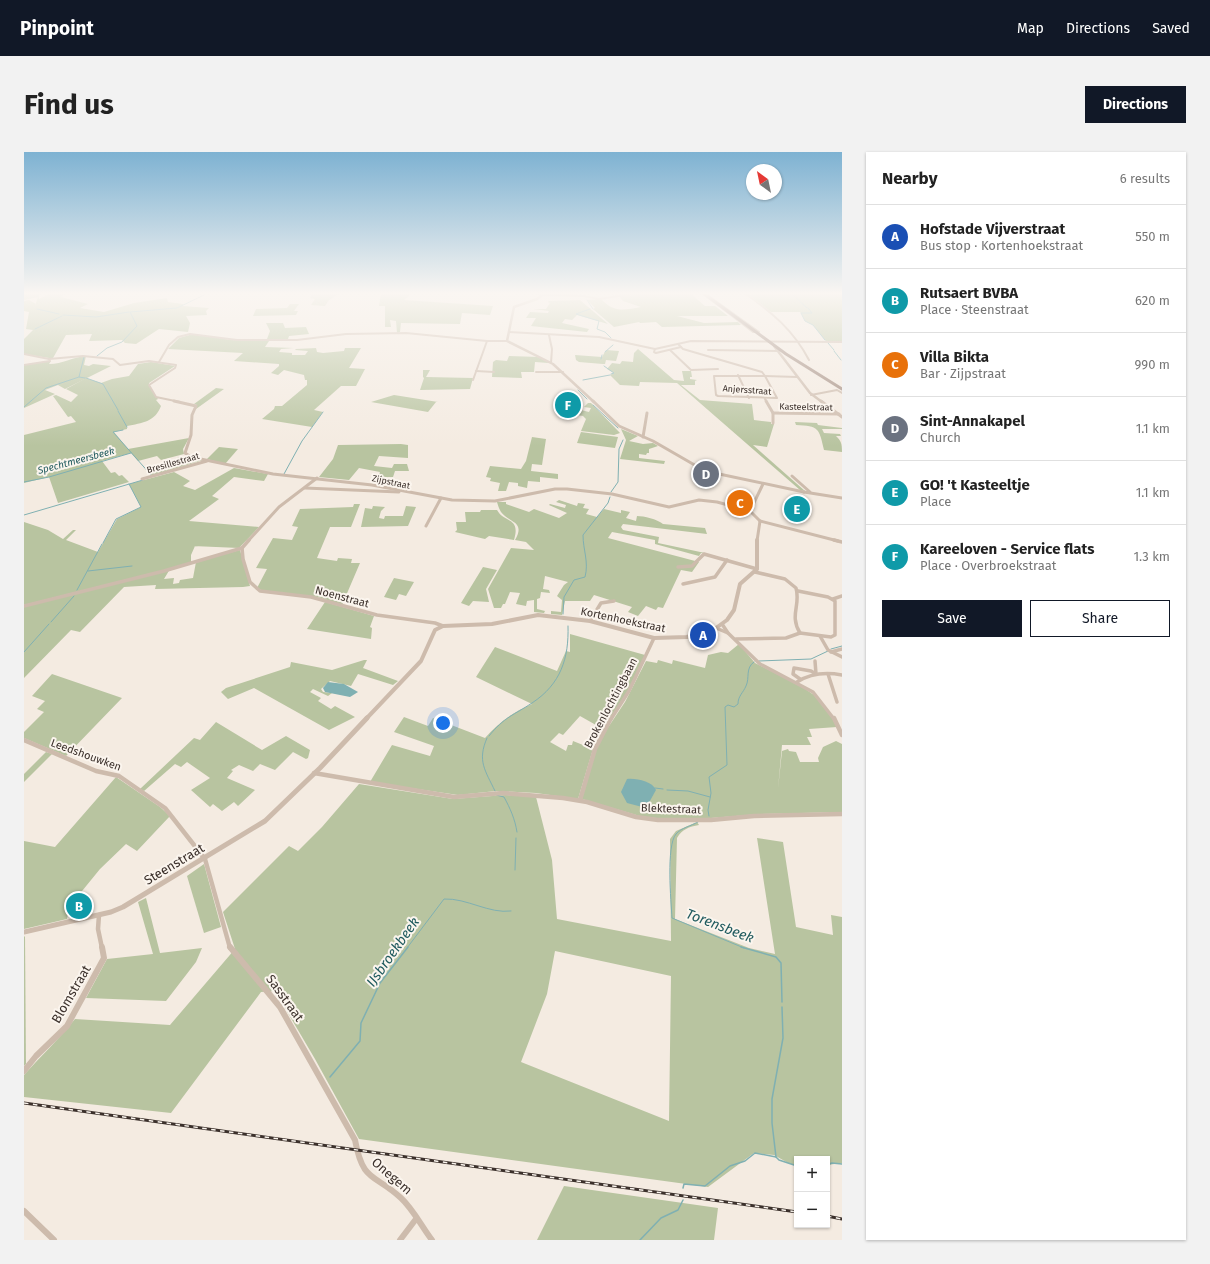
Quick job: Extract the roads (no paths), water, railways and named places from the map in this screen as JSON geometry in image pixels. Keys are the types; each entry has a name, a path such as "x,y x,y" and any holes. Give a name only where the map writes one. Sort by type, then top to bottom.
{"main road":[{"path":"773,344 785,353 842,389"},
{"path":"785,353 842,386"}],"street":[{"path":"24,365 56,359 89,356 113,359 120,365 145,361 159,362 169,344"},
{"path":"473,380 486,344"},
{"path":"513,344 551,362 619,426 643,437 710,473 842,498"},
{"path":"551,344 551,362"},
{"path":"631,344 655,349 678,344 681,347 761,372 765,376 797,377"},
{"path":"773,344 779,351"},
{"path":"799,344 804,348 809,360"},
{"path":"655,349 654,352 656,353 681,347"},
{"path":"670,350 691,370 718,369"},
{"path":"708,350 779,351 785,353 797,377 811,394 841,416"},
{"path":"24,354 56,359"},
{"name":"Zijpstraat","path":"159,362 175,365 176,367 149,385 156,397 196,405 192,415 191,435 184,452 190,456 273,474 372,485 402,492 441,498 495,501 556,489 567,489 612,494 669,507 699,500 717,502 750,511"},
{"path":"476,371 494,372"},
{"path":"536,372 563,372"},
{"path":"738,375 748,398"},
{"name":"Anjersstraat","path":"738,375 765,376 777,398 765,399 716,395 713,376 738,375"},
{"path":"811,394 838,390 842,393"},
{"name":"Kasteelstraat","path":"765,399 773,414 774,423"},
{"path":"643,437 647,413"},
{"name":"Kasteelstraat","path":"773,414 841,416"},
{"name":"Bresillestraat","path":"142,479 208,460"},
{"path":"792,476 810,493"},
{"path":"24,606 164,571 242,548 279,507 317,478"},
{"path":"763,484 750,511 760,521 842,542"},
{"path":"305,488 394,494 402,492"},
{"path":"426,526 441,498"},
{"path":"756,570 757,543 760,521"},
{"name":"Noenstraat","path":"242,548 243,559 250,582 260,591 274,594 321,598 333,604 376,616 435,623 443,626"},
{"path":"678,567 684,568 694,566 704,554 785,579 792,582 798,591 833,599 842,596"},
{"path":"683,584 715,577 727,560"},
{"name":"Kortenhoekstraat","path":"443,626 492,624 538,615 590,620 654,638 687,637 716,628 722,624 734,610 740,584 756,570"},
{"path":"798,591 793,613 797,630 800,634"},
{"path":"736,639 786,638 800,634 820,636 835,635 836,604 833,599"},
{"path":"590,620 601,603 614,601"},
{"path":"836,616 842,617"},
{"path":"722,624 728,633"},
{"path":"314,773 421,661 436,630 443,626"},
{"path":"716,628 728,633 736,639 760,664 798,681 813,692 830,711 842,735"},
{"path":"820,636 823,645 831,652 842,657"},
{"name":"Brokenlochtingbaan","path":"580,800 595,749 604,729 630,691 654,638"},
{"path":"831,652 842,649"},
{"path":"814,661 816,674"},
{"path":"798,681 793,674 794,668 811,671 816,674"},
{"path":"798,681 816,674 842,675"},
{"path":"828,674 833,693 838,696 837,702"},
{"name":"Leedshouwken","path":"24,740 96,771 119,776 165,808 205,858"},
{"name":"Blektestraat","path":"314,773 454,797 503,793 580,800 636,817 658,820 711,820 754,816 810,816 842,814"},
{"name":"Steenstraat","path":"24,932 98,915 123,907 265,821 314,773"},
{"name":"Sasstraat","path":"205,858 228,944 233,952 280,1007 324,1082 343,1121 355,1140 357,1148"},
{"name":"Blomstraat","path":"24,1071 36,1056 67,1026 97,973 104,958 98,929 98,915"},
{"name":"Onegem","path":"357,1148 359,1162 364,1170 372,1178 397,1194 416,1219"},
{"path":"24,1211 54,1240"},
{"path":"400,1240 416,1219 432,1240"}],"water":[{"path":"328,682 344,684 358,692 350,697 325,692 323,688"},
{"path":"627,779 647,782 656,790 646,808 627,803 621,792"}],"waterway":[{"name":"Spechtmeersbeek","path":"97,356 107,348 118,344"},
{"path":"829,344 834,350"},
{"name":"IJsbroekbeek","path":"605,352 613,345"},
{"path":"834,351 841,360"},
{"name":"IJsbroekbeek","path":"601,359 602,355"},
{"path":"79,377 84,357"},
{"name":"IJsbroekbeek","path":"604,366 614,373 611,374"},
{"name":"IJsbroekbeek","path":"583,380 610,375"},
{"path":"24,407 46,388 79,377"},
{"path":"79,377 85,378"},
{"path":"86,378 103,384 118,410"},
{"name":"IJsbroekbeek","path":"578,390 587,399"},
{"name":"IJsbroekbeek","path":"593,405 618,428"},
{"path":"118,411 127,427"},
{"path":"284,474 302,441 323,412"},
{"name":"Spechtmeersbeek","path":"123,430 113,432 151,475"},
{"name":"IJsbroekbeek","path":"611,492 618,482 619,449 623,440"},
{"name":"Spechtmeersbeek","path":"24,482 49,477 131,453"},
{"path":"129,484 143,480"},
{"path":"24,515 129,484"},
{"path":"103,543 116,519 141,507 129,484"},
{"name":"IJsbroekbeek","path":"563,614 564,597 574,580 585,577 586,561 583,535 608,503 610,497"},
{"path":"77,590 102,544"},
{"path":"88,571 132,566"},
{"path":"51,622 74,596"},
{"path":"24,652 49,624"},
{"name":"IJsbroekbeek","path":"489,736 504,720 542,696 556,679 565,659 568,626"},
{"name":"Torensbeek","path":"831,649 842,646"},
{"name":"Torensbeek","path":"759,661 811,659 828,651"},
{"name":"Torensbeek","path":"709,816 708,810 711,793 709,777 727,765 725,707 728,705 734,707 738,704 747,683 751,664 754,662"},
{"name":"IJsbroekbeek","path":"487,738 482,759 485,771 495,791"},
{"path":"655,788 663,789"},
{"path":"667,790 688,791 710,797"},
{"name":"IJsbroekbeek","path":"496,795 504,797 512,814 517,832"},
{"name":"Torensbeek","path":"698,822 678,832 673,840 670,861 672,918 743,948"},
{"name":"IJsbroekbeek","path":"515,870 516,838"},
{"name":"IJsbroekbeek","path":"407,948 444,899 453,899 494,910 511,911"},
{"name":"IJsbroekbeek","path":"330,1077 360,1041 361,1023 380,983 408,947"},
{"name":"Torensbeek","path":"743,948 776,957 781,963 782,1002"},
{"name":"Torensbeek","path":"776,1157 772,1123 772,1099 783,1038 782,1007"},
{"name":"Torensbeek","path":"683,1188 684,1184 705,1186 730,1166 745,1161 755,1153 776,1157"},
{"path":"776,1157 779,1160 794,1165"},
{"path":"830,1164 842,1164"},
{"name":"Torensbeek","path":"640,1240 661,1218 678,1210 683,1200"}],"railway":[{"path":"24,1103 794,1212"},
{"path":"830,1217 842,1219"}],"place":[{"name":"Kareeloven - Service flats","path":"568,405"},
{"name":"Sint-Annakapel","path":"706,474"},
{"name":"Villa Bikta","path":"740,503"},
{"name":"GO! 't Kasteeltje","path":"797,509"},
{"name":"Hofstade Vijverstraat","path":"703,635"},
{"name":"Rutsaert BVBA","path":"79,906"}]}
